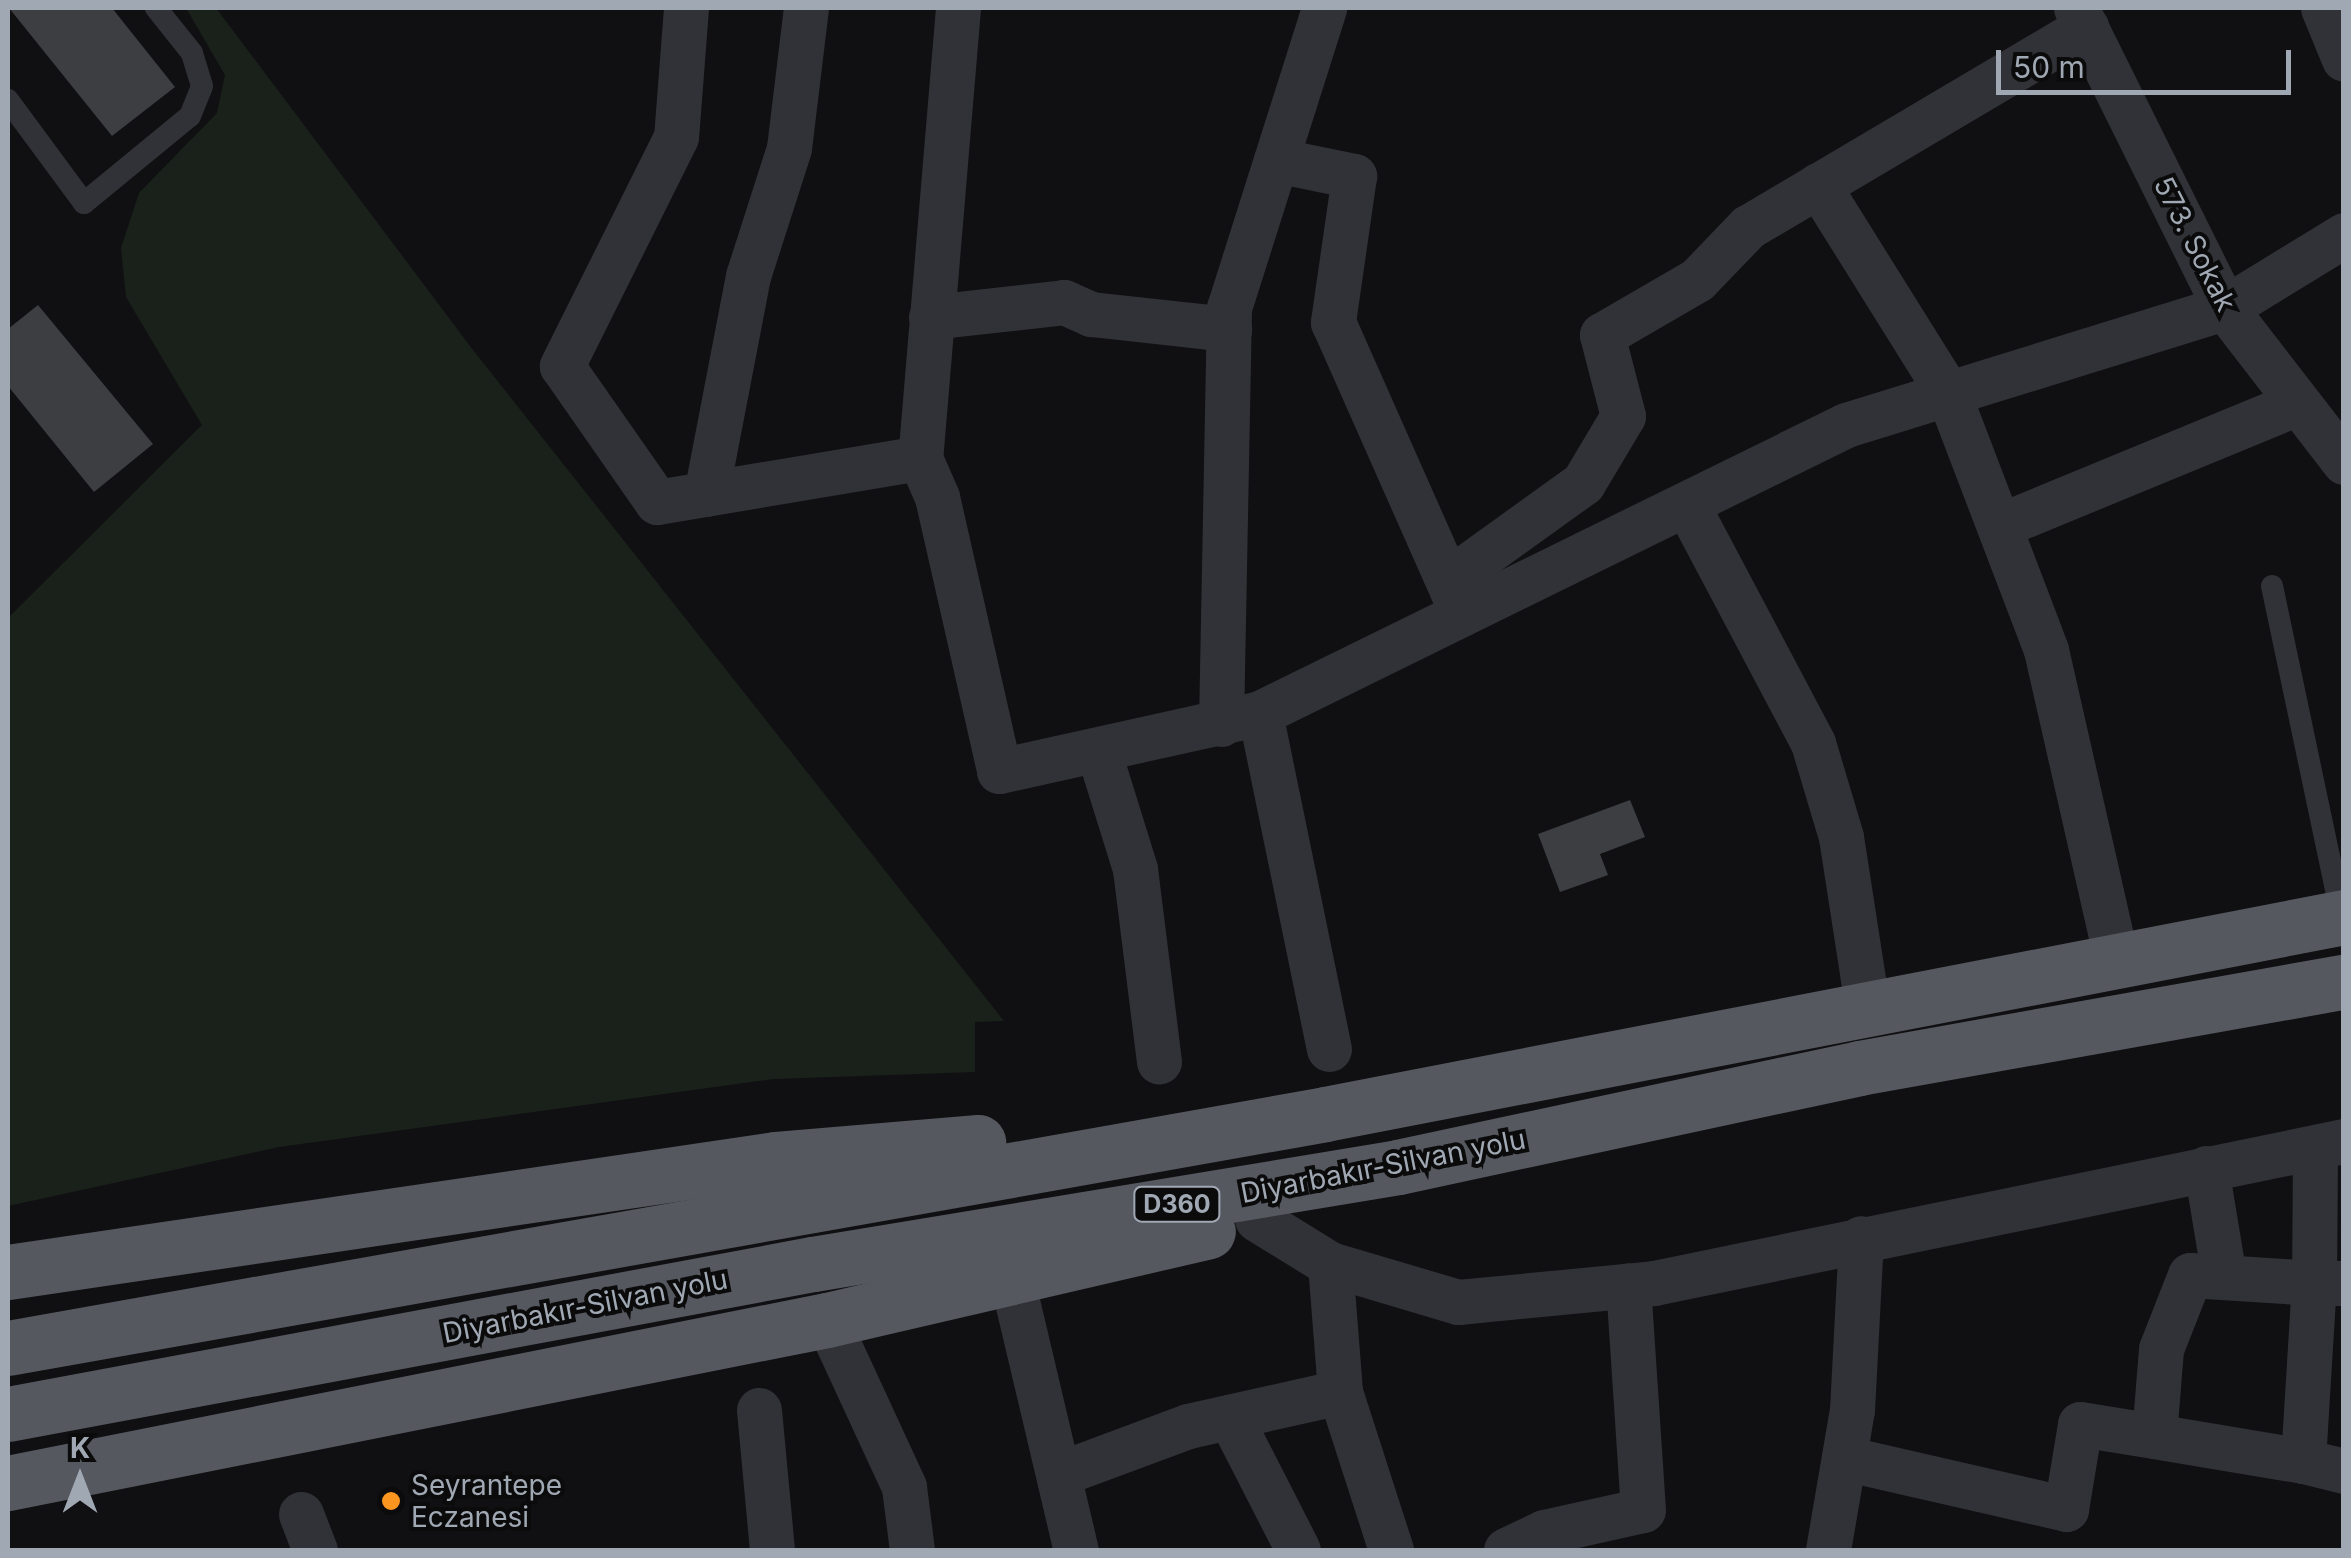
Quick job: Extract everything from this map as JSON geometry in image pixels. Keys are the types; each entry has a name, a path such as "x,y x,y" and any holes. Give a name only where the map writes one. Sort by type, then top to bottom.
{"highway":[{"name":"D360","path":"8,1348 1325,1114 1868,1012 2116,957 2343,917"},
{"name":"Diyarbakır-Silvan yolu","path":"8,1414 812,1264 1398,1167 1859,1068 2344,982"},
{"path":"8,1272 776,1158 1325,1114"},
{"path":"8,1483 1012,1280 1257,1219 1398,1167"}],"street":[{"path":"686,8 676,137 562,366 657,502 920,458"},
{"path":"706,494 748,276 789,148 806,8"},
{"path":"958,8 920,458 938,497 999,771 1240,719 1455,598 1687,505 1846,425 2225,308 2344,234"},
{"path":"1324,8 1229,329 1240,719 1330,1049"},
{"path":"2323,8 2344,59"},
{"path":"1455,598 1583,483 1623,416 1602,335 1697,280 1748,227 2081,17"},
{"name":"573. Sokak","path":"2081,17 2225,308 2344,462"},
{"path":"1276,160 1354,176 1332,322 1455,598"},
{"path":"1818,185 1948,394 2046,650 2116,957"},
{"path":"931,317 1064,302 1091,314 1229,329"},
{"path":"1998,526 2298,403"},
{"path":"1687,505 1812,743 1841,838 1868,1012"},
{"path":"1098,750 1135,869 1158,1062"},
{"path":"1257,1219 1330,1264 1458,1302 1628,1286 2330,1145 2323,1466 2080,1424 2066,1509 1844,1458"},
{"path":"2206,1168 2224,1277"},
{"path":"1828,1550 1844,1458 1861,1238"},
{"path":"1330,1264 1340,1392 1391,1550"},
{"path":"2154,1436 2161,1349 2190,1275 2329,1284"},
{"path":"1012,1280 1076,1550"},
{"path":"1506,1550 1544,1532 1643,1510 1628,1286"},
{"path":"827,1320 904,1488 912,1550"},
{"path":"1058,1474 1230,1417 1340,1392"},
{"path":"759,1410 772,1550"},
{"path":"1230,1417 1298,1550"}],"lane":[{"path":"8,100 84,202 190,116 202,86 192,53 156,8"},
{"path":"2272,586 2343,917"}],"shaded area":[{"path":"186,8 216,8 473,350 1004,1021 975,1022 975,1072 774,1079 279,1147 8,1206 8,618 202,425 126,297 121,248 139,193 217,113 225,75"}],"building":[{"path":"9,8 112,8 175,87 112,136"},
{"path":"38,305 153,444 94,492 8,386 8,329"},
{"path":"1630,800 1645,837 1600,854 1608,875 1560,892 1538,834"}],"place":[{"name":"Seyrantepe Eczanesi","path":"391,1501"}]}
